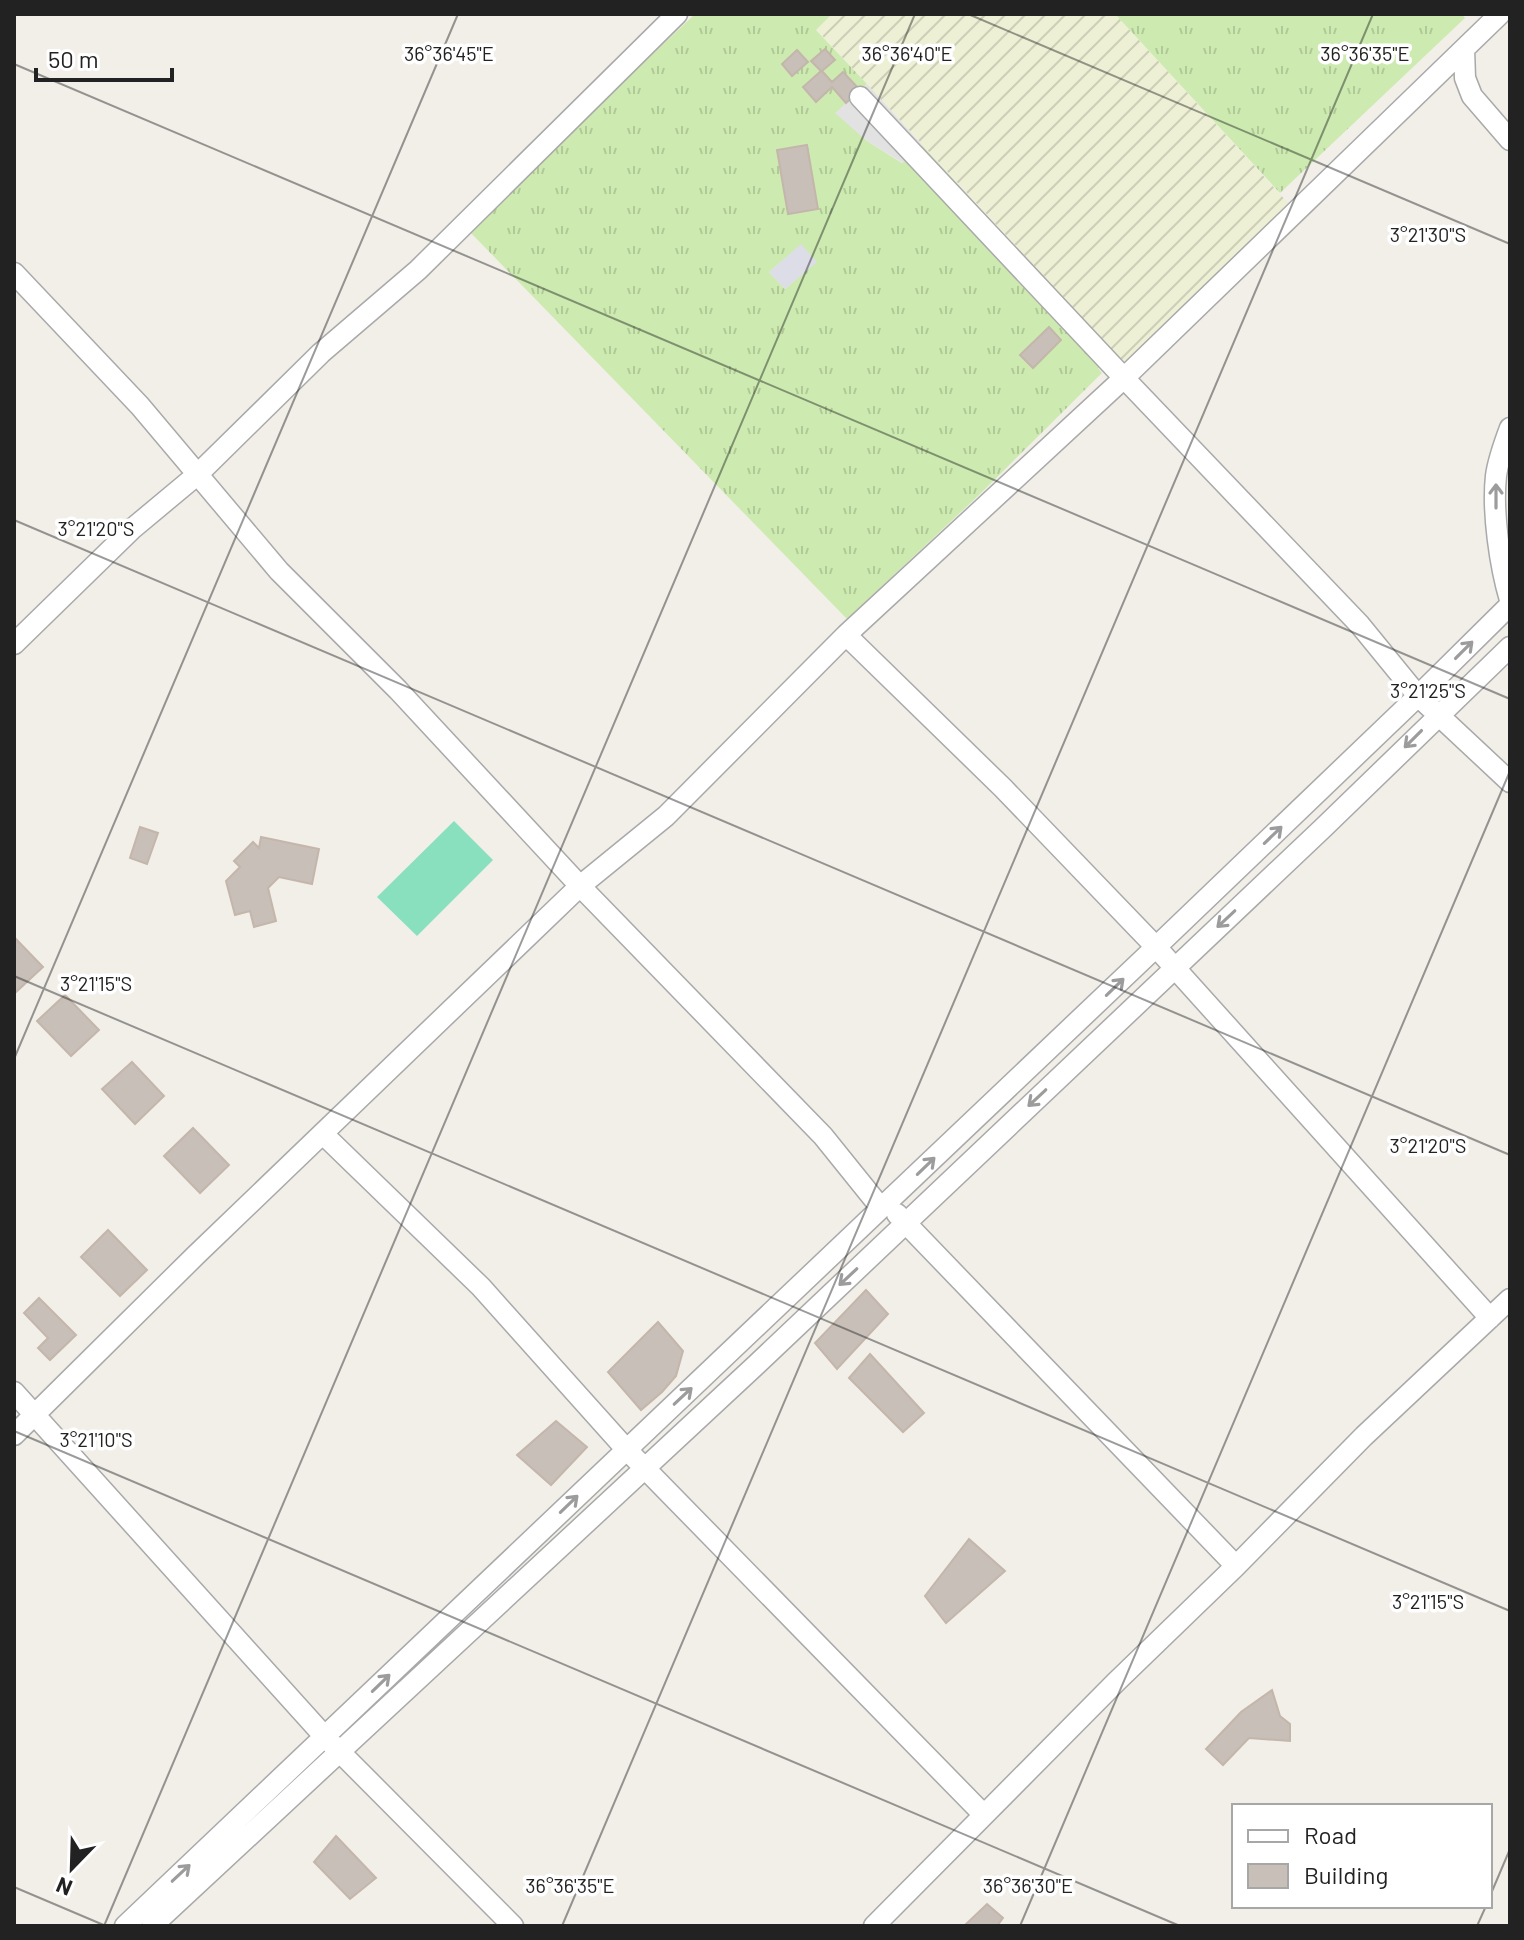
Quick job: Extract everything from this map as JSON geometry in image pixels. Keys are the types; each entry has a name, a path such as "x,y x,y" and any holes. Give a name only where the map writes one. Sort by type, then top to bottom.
{"street":[{"path":"14,644 132,529 198,474 321,353 418,270 677,14"},
{"path":"14,1435 196,1255 580,886 666,816 846,635 1124,378 1500,14"},
{"path":"1464,49 1465,78 1472,96 1510,140"},
{"path":"860,97 1360,625 1418,696 1510,782"},
{"path":"14,273 140,406 279,571 398,690 580,886 823,1136 884,1206 906,1223 1236,1566"},
{"path":"152,1926 626,1449 1418,696 1510,602 1495,498 1496,473 1510,428"},
{"path":"846,635 1003,788 1175,967 1490,1318"},
{"path":"125,1926 645,1467 1322,829 1510,647"},
{"path":"323,1134 481,1287 626,1449 984,1815"},
{"path":"874,1926 1364,1436 1510,1299"},
{"path":"14,1392 332,1744 513,1926"}],"green space":[{"path":"695,14 832,14 816,30 867,84 860,90 843,72 832,82 822,71 835,60 825,49 812,61 821,71 803,88 816,101 832,87 846,103 836,113 867,141 902,163 922,145 1114,354 1098,368 1102,373 847,619 467,229","holes":["807,145 818,209 788,214 777,150","801,245 816,262 785,289 769,272"]},
{"path":"832,14 1115,14 1290,205 1129,360 1121,360 816,29"},
{"path":"1115,14 1462,14 1465,18 1280,193"},
{"path":"454,821 493,860 417,936 377,897"}],"shaded area":[{"path":"867,84 922,145 903,163 867,141 835,113"},
{"path":"801,244 817,262 785,289 769,272"}],"building":[{"path":"825,49 835,60 822,71 832,82 843,72 860,90 846,103 832,87 816,102 803,87 821,71 811,61"},
{"path":"797,50 808,62 792,76 782,64"},
{"path":"807,145 818,209 788,214 777,150"},
{"path":"1049,327 1061,340 1033,368 1020,355"},
{"path":"140,827 158,833 147,864 130,858"},
{"path":"261,837 319,849 312,884 279,877 268,888 276,921 254,927 250,911 235,915 226,881 240,867 234,861 253,842 259,848"},
{"path":"14,937 43,967 14,994"},
{"path":"65,995 99,1030 71,1056 37,1021"},
{"path":"132,1062 164,1096 135,1124 102,1089"},
{"path":"193,1128 229,1165 200,1193 164,1156"},
{"path":"108,1230 147,1270 120,1296 81,1257"},
{"path":"866,1290 888,1314 837,1369 815,1343"},
{"path":"39,1298 76,1335 50,1360 38,1348 48,1338 24,1313"},
{"path":"658,1322 683,1351 676,1376 641,1410 608,1372"},
{"path":"870,1354 924,1413 903,1432 849,1378"},
{"path":"556,1421 587,1447 551,1485 517,1455"},
{"path":"969,1539 1005,1571 946,1623 925,1596"},
{"path":"1272,1690 1280,1716 1290,1724 1290,1741 1249,1738 1223,1765 1206,1749 1241,1712"},
{"path":"336,1836 376,1878 350,1899 314,1862"},
{"path":"987,1904 1003,1918 997,1926 964,1926"}]}
